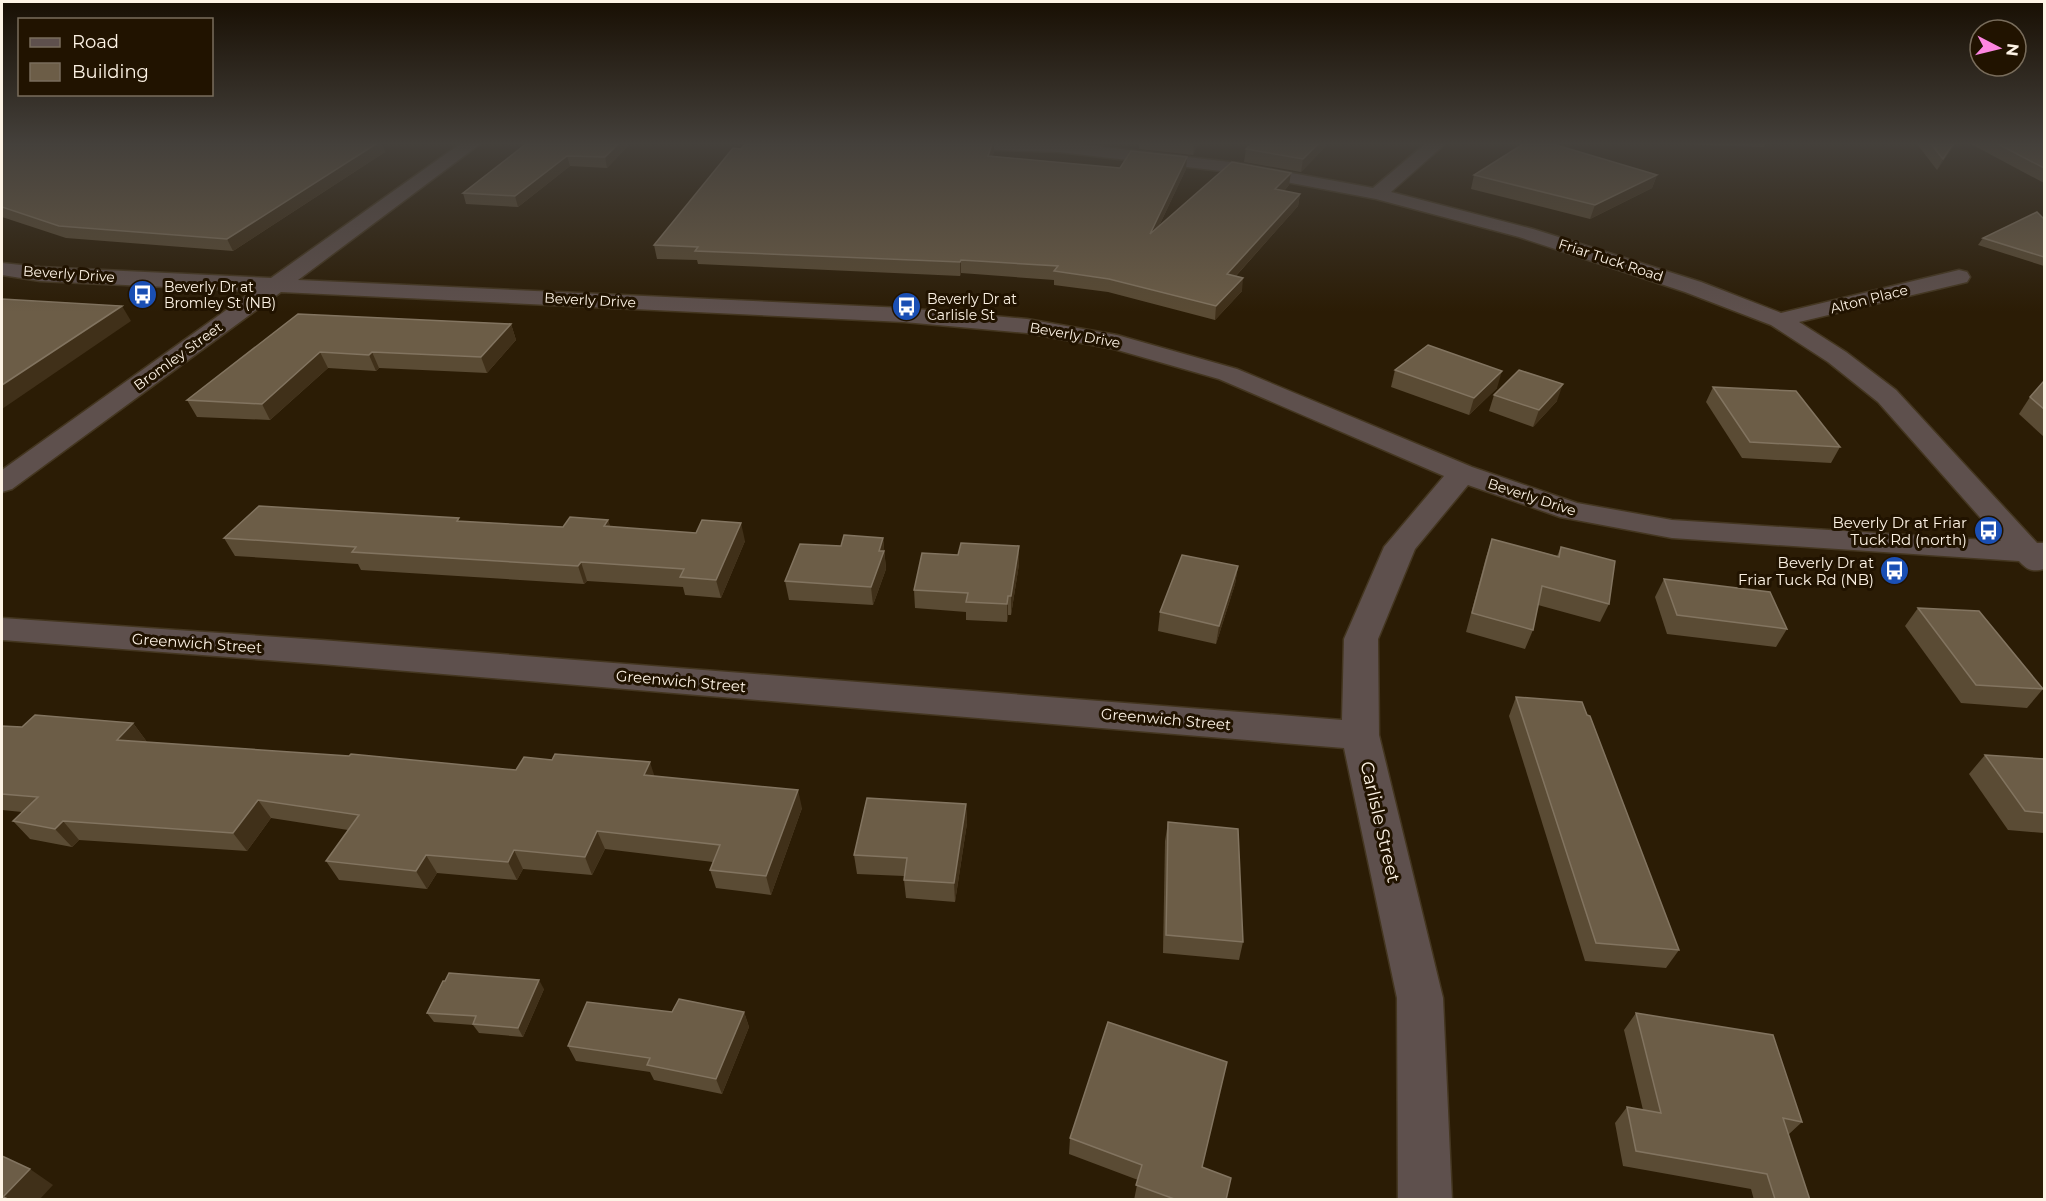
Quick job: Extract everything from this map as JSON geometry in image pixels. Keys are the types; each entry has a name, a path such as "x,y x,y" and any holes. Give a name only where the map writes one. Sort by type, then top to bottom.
{"street":[{"name":"Bromley Street","path":"2,483 393,200"},
{"name":"Friar Tuck Road","path":"1400,200 1526,233 1693,287 1779,320 1837,357 1887,396 2039,558"},
{"name":"Beverly Drive","path":"2,269 40,274 904,315 1027,326 1117,342 1228,374 1462,473 1571,512 1672,529 2039,558"},
{"name":"Alton Place","path":"1779,320 1959,277"},
{"name":"Carlisle Street","path":"1425,1200 1420,998 1360,735 1361,639 1400,547 1462,473"},
{"name":"Greenwich Street","path":"2,629 333,653 1360,735"}],"building":[{"path":"2,200 288,200 227,239 59,226 2,207"},
{"path":"691,200 1166,200 1150,234 1189,200 1294,200 1227,274 1243,278 1216,306 1109,279 1054,271 1058,266 961,260 960,262 695,251 698,247 654,245"},
{"path":"1575,200 1605,200 1595,205"},
{"path":"2037,212 2044,219 2044,257 1983,238"},
{"path":"2,299 122,306 2,385"},
{"path":"298,314 511,324 481,357 320,352 262,404 187,400"},
{"path":"1428,345 1502,371 1474,398 1395,370"},
{"path":"1519,370 1563,384 1539,410 1494,395"},
{"path":"2044,383 2044,409 2030,397"},
{"path":"1713,387 1796,391 1840,447 1750,442"},
{"path":"259,506 459,518 457,521 563,527 570,517 608,520 604,526 696,533 702,520 741,523 716,580 680,577 684,569 581,562 578,566 352,552 356,547 224,538"},
{"path":"844,535 883,538 879,551 884,551 871,587 785,581 800,544 841,546"},
{"path":"1492,539 1559,557 1561,547 1615,561 1609,604 1542,586 1533,630 1472,613"},
{"path":"961,543 1019,546 1011,596 1008,596 1007,604 966,602 968,593 914,590 922,553 958,555"},
{"path":"1182,555 1238,566 1219,626 1160,612"},
{"path":"1664,579 1770,592 1787,629 1677,615"},
{"path":"1918,608 1979,611 2043,689 1976,685"},
{"path":"1516,697 1582,702 1587,715 1590,716 1679,950 1596,943"},
{"path":"35,715 133,723 117,740 349,756 351,754 516,770 524,757 552,760 555,754 650,762 644,775 798,790 766,876 710,870 720,845 597,831 585,857 514,850 508,862 426,855 416,871 326,861 359,815 258,800 233,833 63,821 55,829 13,821 38,797 2,794 2,726 22,727"},
{"path":"1985,755 2044,759 2044,813 2025,811"},
{"path":"867,798 966,804 954,883 904,880 907,858 854,855"},
{"path":"1168,822 1238,829 1243,942 1166,935"},
{"path":"449,973 539,980 518,1028 473,1024 476,1016 427,1013"},
{"path":"679,999 744,1012 716,1079 647,1065 650,1058 568,1046 587,1002 672,1012"},
{"path":"1636,1013 1773,1035 1802,1122 1783,1118 1810,1200 1775,1199 1767,1174 1636,1151 1627,1107 1661,1113"},
{"path":"1108,1022 1227,1062 1202,1167 1231,1178 1226,1200 1177,1200 1136,1185 1142,1165 1070,1138"},
{"path":"2,1156 30,1169 3,1197 10,1200 2,1200"}],"place":[{"name":"Beverly Dr at Bromley St (NB)","path":"143,295"},
{"name":"Beverly Dr at Carlisle St","path":"906,307"},
{"name":"Beverly Dr at Friar Tuck Rd (north)","path":"1988,531"},
{"name":"Beverly Dr at Friar Tuck Rd (NB)","path":"1895,571"}]}
